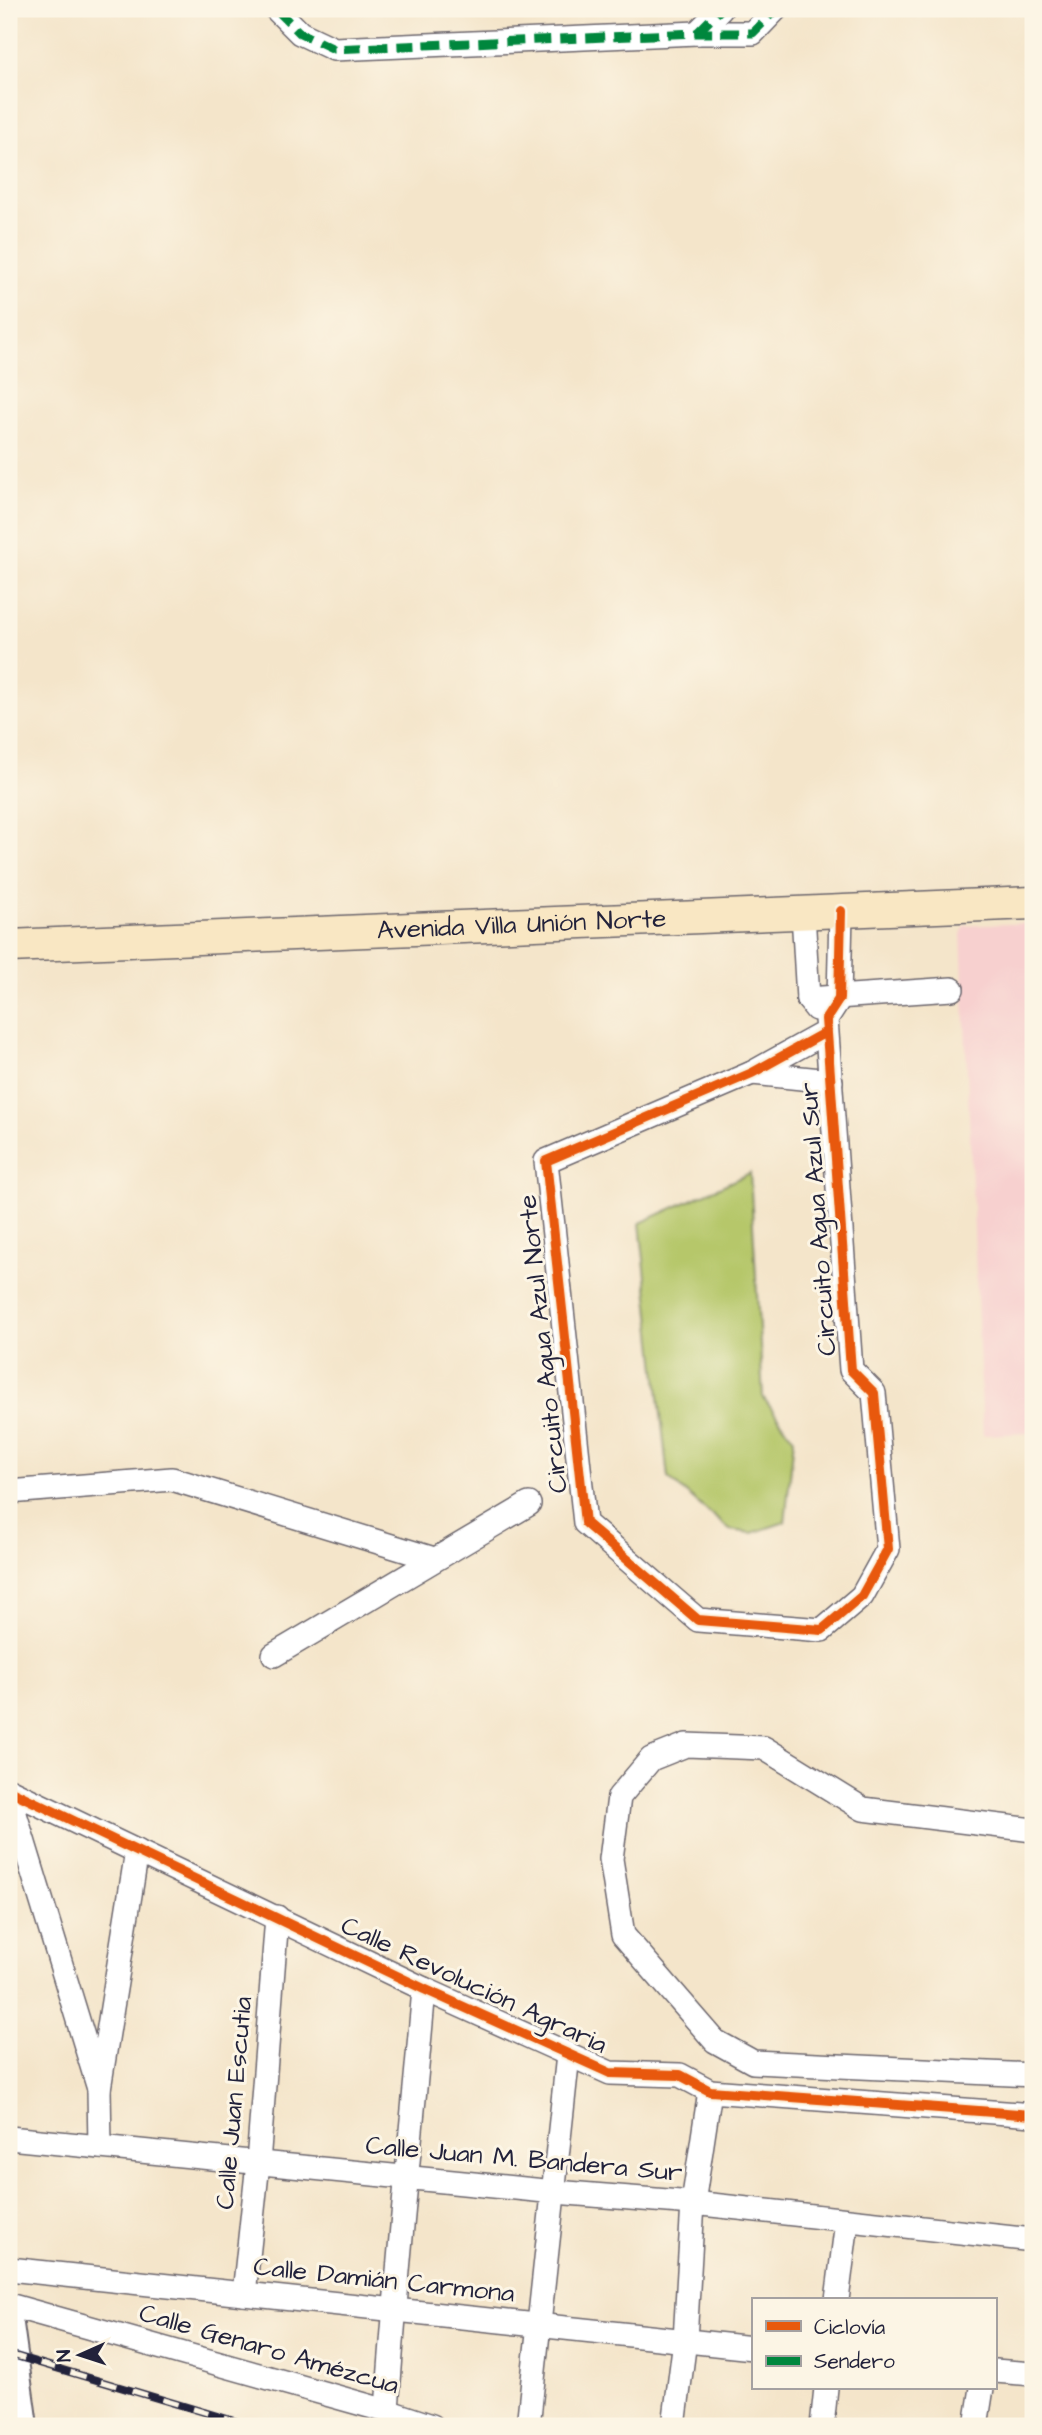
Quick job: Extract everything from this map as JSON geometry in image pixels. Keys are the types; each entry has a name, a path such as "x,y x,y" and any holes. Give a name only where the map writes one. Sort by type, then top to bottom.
{"main road":[{"name":"Avenida Villa Unión Norte","path":"9,946 1033,903"}],"street":[{"path":"276,9 300,33 334,49 697,33 753,33 776,9"},
{"path":"697,33 721,9"},
{"path":"751,1073 826,1026 839,999 841,911"},
{"path":"803,913 808,999 826,1026"},
{"path":"808,999 839,999 951,989"},
{"name":"Circuito Agua Azul Sur","path":"585,1523 698,1620 822,1630 863,1596 888,1549 874,1393 851,1370 826,1026"},
{"path":"751,1073 831,1081"},
{"name":"Circuito Agua Azul Norte","path":"585,1523 546,1161 751,1073"},
{"path":"9,1492 173,1479 434,1559"},
{"path":"274,1655 529,1504"},
{"path":"1033,1830 863,1810 764,1748 686,1745 651,1759 619,1797 611,1859 623,1935 715,2041 753,2062 1033,2075"},
{"path":"9,1792 99,2090"},
{"name":"Calle Revolución Agraria","path":"9,1792 424,1989 610,2073 680,2075 710,2091 1033,2115"},
{"path":"100,2147 99,2090 137,1851"},
{"name":"Calle Juan Escutia","path":"244,2294 258,2163 277,1917"},
{"path":"387,2411 424,1989"},
{"path":"528,2426 568,2055"},
{"path":"674,2426 685,2340 693,2203 710,2091"},
{"name":"Calle Juan M. Bandera Sur","path":"9,2138 555,2192 693,2203 1033,2240"},
{"path":"837,2298 847,2221"},
{"name":"Calle Damián Carmona","path":"9,2269 752,2348"},
{"name":"Calle Genaro Amézcua","path":"9,2305 432,2426"},
{"path":"9,2325 23,2426"},
{"path":"996,2371 1033,2374"},
{"path":"822,2426 826,2390"},
{"path":"976,2426 982,2390"}],"shaded area":[{"path":"1033,923 1033,1433 983,1435 961,934 965,926"}],"green space":[{"path":"750,1173 763,1397 794,1439 785,1522 752,1533 730,1530 668,1478 640,1223"}],"railway":[{"path":"9,2354 251,2426"}],"marked path":[{"path":"276,9 300,33 334,49 697,33 753,33 776,9"},
{"path":"697,33 721,9"}],"cycle path":[{"path":"826,1032 752,1073 546,1161 585,1523 698,1620 822,1630 862,1596 888,1549 874,1393 851,1370 826,1019 839,999 841,911"},
{"path":"9,1790 424,1989 610,2073 680,2075 710,2091 1033,2115"}]}
